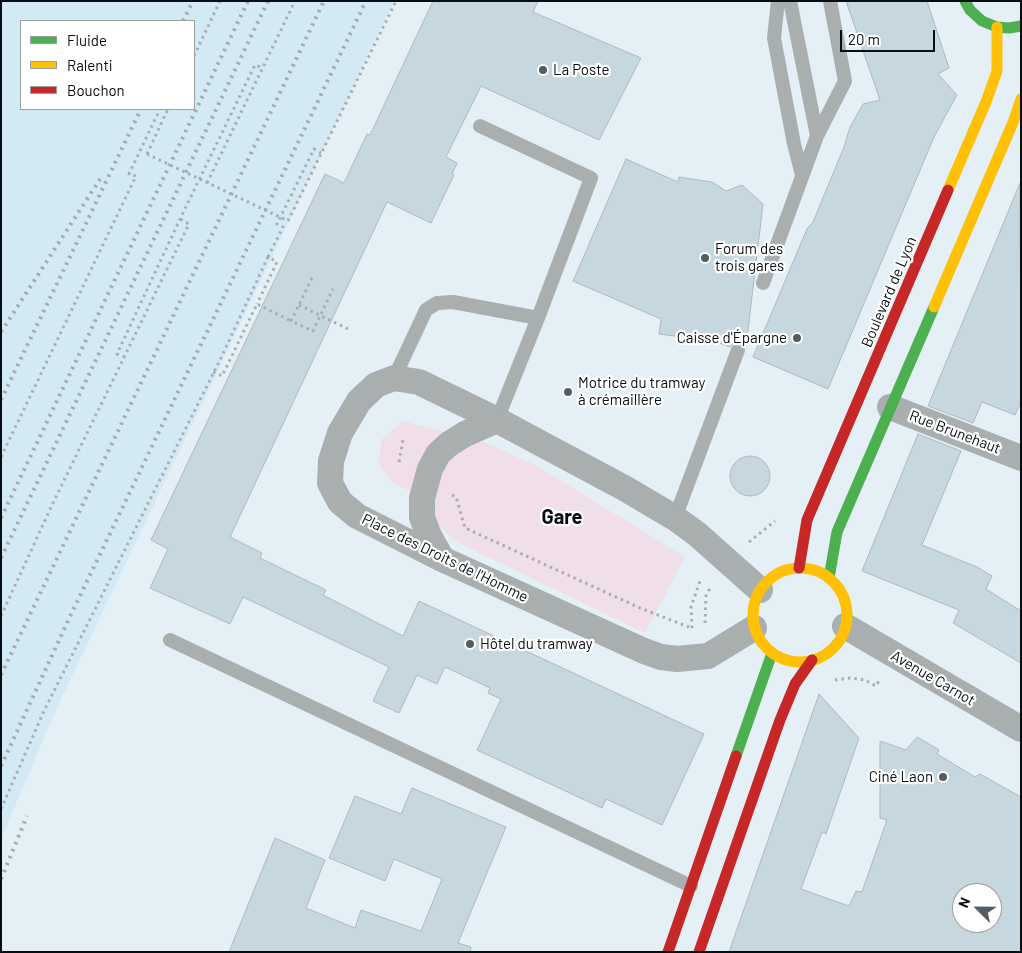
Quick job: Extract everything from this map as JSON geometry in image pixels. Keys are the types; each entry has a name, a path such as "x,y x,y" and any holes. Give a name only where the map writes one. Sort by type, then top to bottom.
{"main road":[{"path":"965,1 970,10 982,21 997,27 1021,26"},
{"name":"Boulevard de Lyon","path":"799,568 807,520 986,102 997,71 997,27"},
{"path":"829,578 837,532 1018,114"},
{"path":"799,568 815,571 829,578 838,588 844,600 847,613 840,639 832,650 812,660 800,662 786,660 772,653 764,646 754,628 753,608 760,590 770,579 784,571 799,568"},
{"path":"668,952 772,653"},
{"path":"699,952 780,720 795,684 812,660"}],"street":[{"path":"394,378 419,382 497,420 626,489 675,518 760,590"},
{"name":"Place des Droits de l'Homme","path":"394,378 376,386 359,401 340,433 331,461 330,483 340,502 357,516 442,559 661,657 677,659 708,656 754,628"},
{"name":"Rue Brunehaut","path":"890,407 1021,458"},
{"path":"442,559 428,536 422,517 422,498 425,482 438,454 449,444 465,434 497,420"},
{"name":"Avenue Carnot","path":"845,626 1021,729"}],"lane":[{"path":"778,1 774,38 794,144 802,175"},
{"path":"790,1 817,136"},
{"path":"763,283 817,136 845,81 830,1"},
{"path":"480,126 591,178 497,420"},
{"path":"394,378 426,310 437,303 453,302 538,318"},
{"path":"675,518 738,350"},
{"path":"170,640 691,886"}],"path":[{"path":"195,54 220,1"},
{"path":"207,183 295,1"},
{"path":"168,110 147,154 288,221 396,1"},
{"path":"125,357 116,354 180,219 255,65 263,68"},
{"path":"1,457 136,176 129,174 160,110"},
{"path":"1,809 44,712 283,227 277,224 314,150 321,153"},
{"path":"1,616 53,503 189,224 180,219"},
{"path":"213,372 222,376 257,304 277,262 268,257"},
{"path":"291,321 312,278"},
{"path":"257,304 313,331 332,289"},
{"path":"298,305 350,330"},
{"path":"403,440 398,467 408,475 456,497 465,528 640,608 692,629 704,629"},
{"path":"692,629 691,607 704,570 762,533 774,523 778,516"},
{"path":"708,656 704,629 706,596 714,581 722,557"},
{"path":"828,684 834,680 850,678 865,680 876,686 893,655"}],"shaded area":[{"path":"1,1 394,1 55,712 1,839"},
{"path":"403,421 487,443 537,466 685,557 645,633 455,541 436,522 434,501 392,483 379,464 381,440"}],"building":[{"path":"433,1 538,1 533,12 641,58 599,140 481,86 446,157 457,163 452,174 454,175 431,223 387,202 230,537 262,553 260,558 326,590 323,595 403,636 419,601 704,734 662,825 606,799 602,808 477,750 501,699 488,693 490,688 445,667 437,684 417,675 399,713 373,701 389,667 243,597 230,624 150,588 168,549 151,540 325,174 344,183 367,134 370,135"},
{"path":"846,1 927,1 949,68 938,74 957,95 934,137 828,389 753,357 807,229 813,222 844,147 850,127 863,104 880,100"},
{"path":"626,159 678,182 679,177 712,182 726,191 742,185 763,204 746,347 741,342 733,343 730,347 714,341 659,334 661,319 573,281"},
{"path":"1020,183 1021,402 1015,415 982,402 973,423 928,406"},
{"path":"918,434 961,451 922,545 977,567 992,576 986,589 1021,611 1021,663 953,623 959,610 862,571"},
{"path":"750,456 764,462 770,476 764,490 750,496 736,490 730,476 736,462"},
{"path":"819,694 859,738 826,834 822,832 801,889 849,906 856,891 862,892 887,820 880,818 880,741 906,750 917,737 939,750 937,754 975,777 980,774 1021,797 1021,952 729,952"},
{"path":"412,788 506,827 458,943 471,947 470,952 229,952 275,838 325,860 306,908 355,928 361,910 421,931 442,879 394,859 385,881 329,858 355,796 401,814"}],"railway":[{"path":"184,20 193,1"},
{"path":"1,518 248,1"},
{"path":"1,558 268,1"},
{"path":"1,675 324,1"},
{"path":"1,766 67,623 366,1"},
{"path":"1,400 141,110"},
{"path":"1,332 102,176"},
{"path":"1,879 27,816"}],"traffic: fast":[{"path":"965,1 970,10 982,21 997,27 1021,26"},
{"path":"829,578 837,532 934,307"},
{"path":"736,756 772,653"}],"traffic: slow":[{"path":"948,190 986,102 997,71 997,27"},
{"path":"934,307 1014,120 1021,99"},
{"path":"800,568 818,572 833,582 843,597 847,615 843,633 833,648 818,658 800,662 782,658 767,648 757,633 753,615 757,597 767,582 782,572 800,568"}],"traffic: jam":[{"path":"799,568 807,520 948,190"},
{"path":"699,952 780,720 795,684 812,660"},
{"path":"668,952 736,756"}],"place":[{"name":"La Poste","path":"543,70"},
{"name":"Forum des trois gares","path":"705,258"},
{"name":"Caisse d'Épargne","path":"797,338"},
{"name":"Motrice du tramway à crémaillère","path":"568,392"},
{"name":"Hôtel du tramway","path":"470,644"},
{"name":"Ciné Laon","path":"943,777"}],"district":[{"name":"Gare","path":"562,517"}]}
